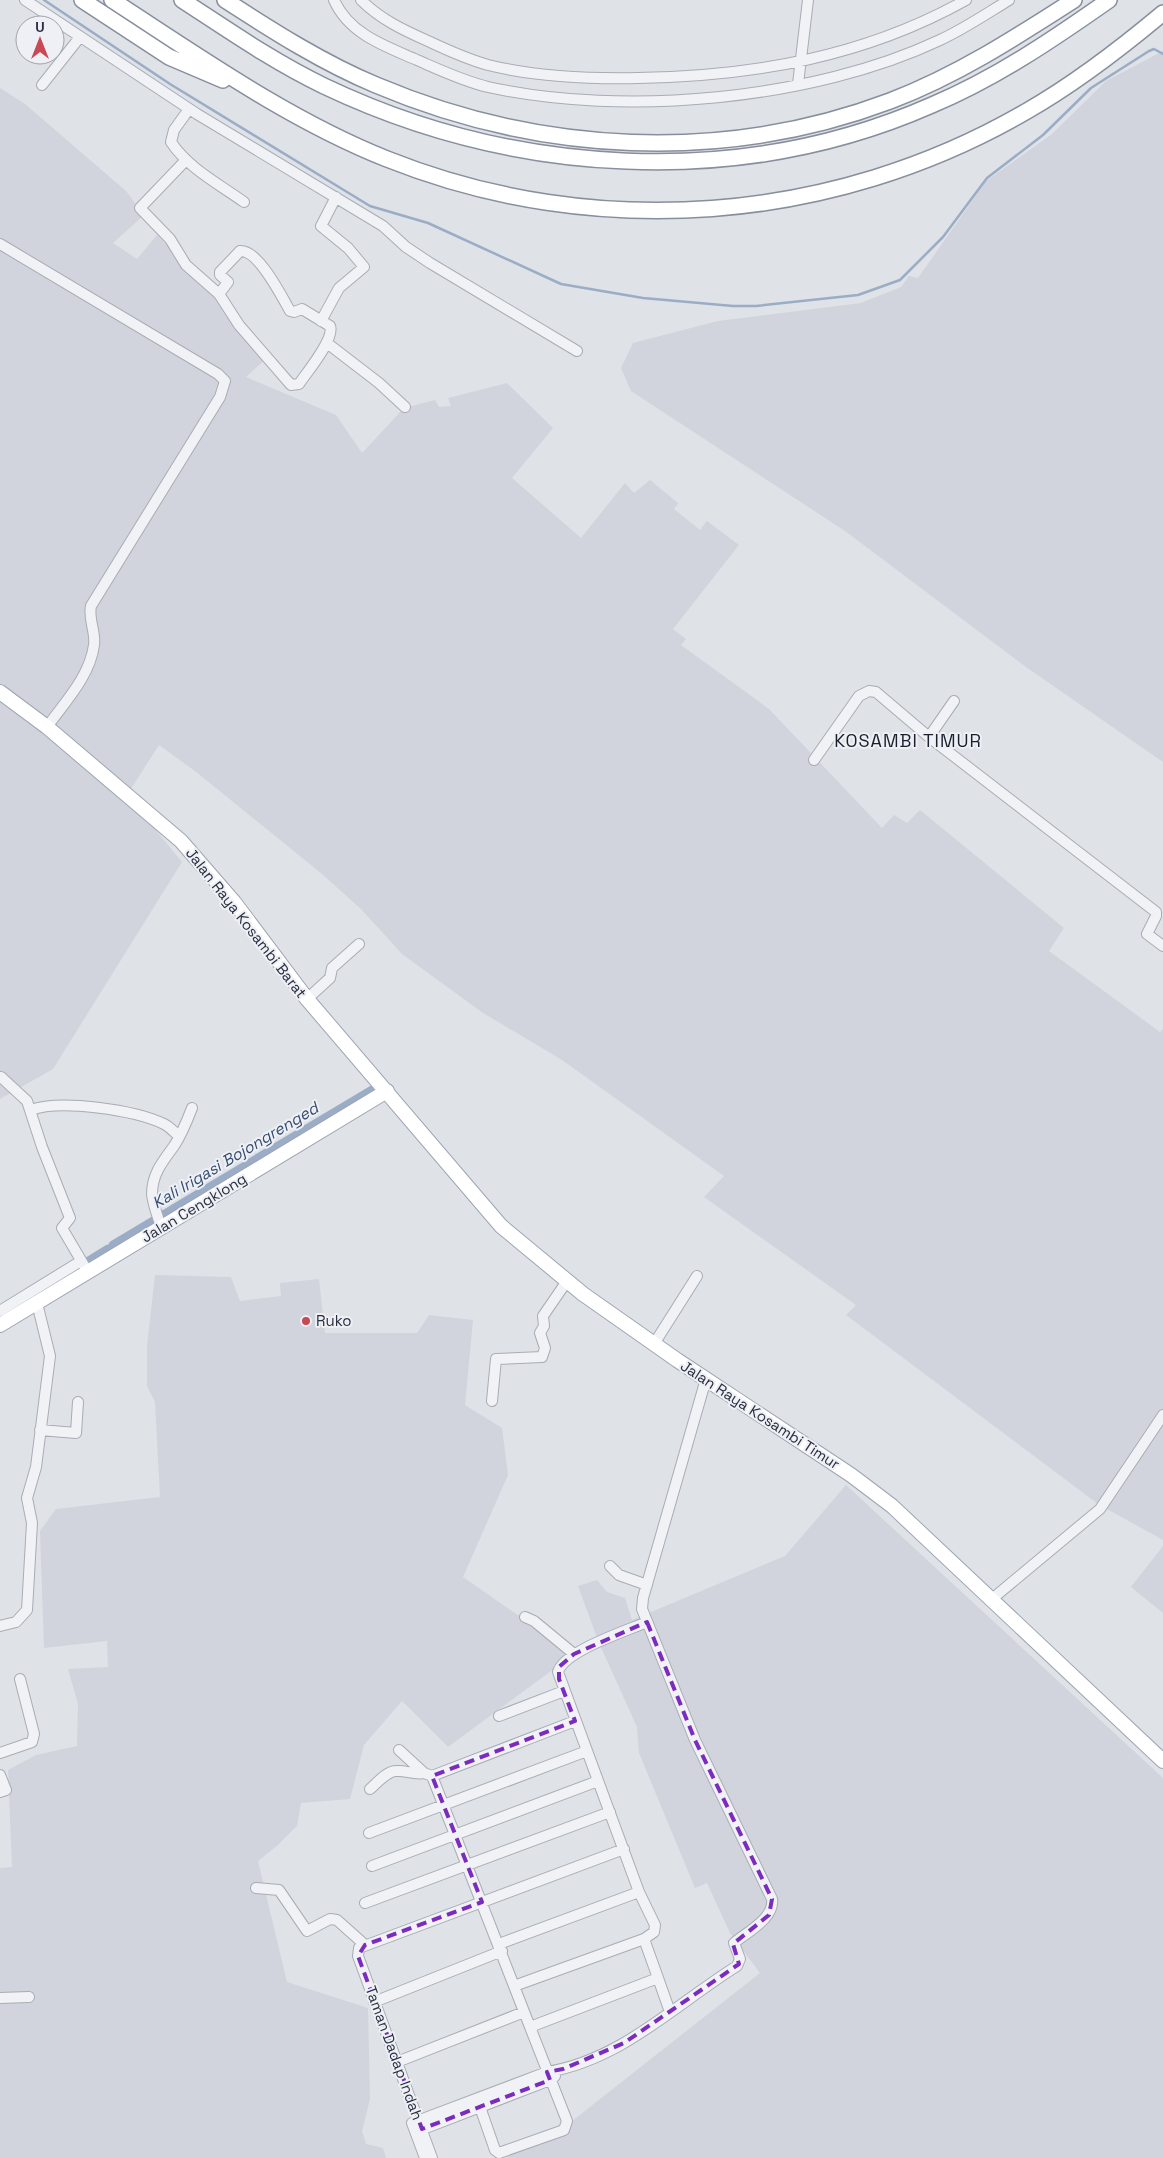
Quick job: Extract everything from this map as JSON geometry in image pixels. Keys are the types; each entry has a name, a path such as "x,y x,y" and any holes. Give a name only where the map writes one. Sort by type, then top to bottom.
{"highway":[{"path":"82,0 169,57 268,98"},
{"path":"112,0 268,98 344,140 386,159 427,174 499,194 563,206 604,210 733,207 790,199 849,185 905,168 962,145 1026,112 1074,82 1163,13"},
{"path":"182,0 252,45 323,85 393,115 456,137 517,150 588,161 659,162 735,158 805,147 869,129 932,106 998,74 1059,36 1109,0"},
{"path":"225,0 293,42 354,75 451,113 517,130 556,137 652,144 705,141 760,134 826,121 874,106 909,93 972,63 1074,0"}],"main road":[{"name":"Jalan Raya Kosambi Barat","path":"0,692 47,727 181,841 234,902 307,999 387,1091"},
{"name":"Jalan Cengklong","path":"0,1325 37,1303 85,1266 387,1091"},
{"name":"Jalan Raya Kosambi Timur","path":"387,1091 501,1226 567,1281 654,1344 851,1475 926,1536 1134,1741 1163,1761"}],"street":[{"path":"25,0 189,109 383,226 406,247 430,263 577,351"},
{"path":"334,0 347,22 371,40 445,73 486,86 535,96 602,100 695,99 773,91 868,67 940,40 1009,0"},
{"path":"361,0 372,11 395,26 452,52 487,64 538,74 603,78 694,77 769,69 861,46 930,20 966,0"},
{"path":"798,84 808,0"},
{"path":"42,85 80,37"},
{"path":"189,109 170,138 177,152 244,202"},
{"path":"186,160 140,208 170,239 186,265 219,294 239,325 291,386 299,384 327,343 331,330 330,326 302,309 294,312 290,311 256,258 245,251 240,252 220,272 220,275 228,282 219,294"},
{"path":"321,322 339,288 364,268 348,248 321,226 336,197"},
{"path":"0,244 218,374 225,381 220,397 91,606 90,613 94,643 89,664 80,681 47,727"},
{"path":"327,343 379,383 405,407"},
{"path":"814,760 859,696 869,691 876,692 929,737 1156,912 1156,916 1147,934 1163,946"},
{"path":"929,737 954,701"},
{"path":"307,999 330,978 333,967 358,944"},
{"path":"0,1311 85,1266 62,1228 70,1218 42,1146 31,1110 24,1096 1,1076"},
{"path":"31,1110 54,1104 84,1106 146,1117 165,1124 179,1136"},
{"path":"160,1222 152,1193 154,1183 160,1164 187,1123 192,1108"},
{"path":"654,1344 697,1276"},
{"path":"492,1401 496,1359 542,1357 545,1347 540,1332 544,1326 543,1316 567,1281"},
{"path":"0,1626 16,1622 27,1610 32,1523 27,1498 36,1467 50,1356 37,1303"},
{"path":"417,2126 480,2107 624,2043 650,2028 739,1964 734,1942 769,1915 773,1903 696,1740 646,1622 642,1606 706,1379"},
{"path":"40,1430 76,1433 78,1402"},
{"path":"992,1599 1100,1509 1163,1415"},
{"path":"610,1566 619,1575 647,1585"},
{"path":"525,1617 534,1621 574,1654"},
{"path":"514,1986 644,1939 654,1932 655,1925 640,1892 558,1672 560,1667 574,1654 646,1622"},
{"path":"0,1753 32,1742 34,1734 20,1679"},
{"path":"499,1716 564,1691"},
{"path":"370,1789 396,1771 428,1775 575,1721"},
{"path":"399,1750 428,1775 444,1804 567,2121 567,2126 563,2130 499,2153 495,2150 480,2107"},
{"path":"369,1833 587,1751"},
{"path":"0,1775 6,1790 0,1792"},
{"path":"372,1866 598,1781"},
{"path":"365,1903 610,1812"},
{"path":"256,1888 279,1890 307,1931 330,1918 337,1920 362,1947 624,1849"},
{"path":"374,2002 500,1947 640,1892"},
{"path":"644,1939 670,2012"},
{"name":"Taman Dadap Indah","path":"362,1947 358,1956 397,2062 425,2158"},
{"path":"530,2028 658,1978"},
{"path":"0,1998 29,1997"},
{"path":"397,2062 524,2012"},
{"path":"417,2126 548,2076"},
{"name":"Taman Dadap Indah","path":"417,2126 432,2158"}],"highlighted area":[{"path":"647,1622 695,1740 772,1899 769,1915 733,1944 739,1964 624,2043 563,2069 547,2072 550,2080 422,2129 358,1956 365,1945 482,1902 432,1776 575,1721 559,1679 559,1667 574,1654"}],"shaded area":[{"path":"1163,51 1163,762 1026,667 845,531 631,391 621,368 633,343 718,321 861,303 901,287 909,276 918,278 986,181 1052,134 1106,81"},
{"path":"0,88 25,104 126,191 144,215 113,243 137,259 157,235 229,308 269,356 246,377 336,415 362,453 404,408 435,400 439,407 451,406 448,398 507,383 553,428 512,478 581,538 625,483 634,493 650,480 678,503 674,509 700,530 707,521 739,545 673,629 686,639 681,645 769,709 882,828 894,815 907,823 920,810 1064,928 1049,951 1160,1032 1163,1029 1163,1540 1098,1504 846,1315 856,1305 704,1197 724,1176 562,1060 483,1013 402,954 361,909 322,874 195,771 159,745 127,795 182,862 53,1069 0,1099"},
{"path":"155,1275 231,1277 240,1301 281,1296 280,1283 319,1279 325,1333 417,1333 429,1315 473,1320 465,1405 502,1428 508,1475 463,1577 535,1627 570,1657 448,1747 402,1701 364,1745 350,1799 301,1803 297,1826 258,1861 287,1982 368,2008 370,2099 362,2131 366,2144 383,2148 386,2158 0,2158 0,1868 12,1867 8,1770 36,1755 77,1746 78,1704 68,1669 108,1667 107,1641 44,1648 40,1531 56,1509 160,1497 155,1402 147,1386 147,1346"},
{"path":"846,1485 1163,1778 1163,2158 507,2158 506,2155 543,2144 760,1973 730,1933 707,1883 695,1888 639,1753 637,1727 599,1643 578,1586 597,1580 607,1592 625,1598 632,1620 785,1556"},
{"path":"1163,1546 1163,1613 1131,1587"}],"waterway":[{"path":"44,0 170,84 370,206 428,223 561,284 643,298 733,306 756,306 858,295 900,280 943,237 987,178 1043,135 1091,88 1149,51 1154,49 1163,54"},
{"name":"Kali Irigasi Bojongrenged","path":"113,1245 372,1090"},
{"name":"Kali Irigasi Bojongrenged","path":"79,1267 108,1249"}],"place":[{"name":"Ruko","path":"306,1321"}],"district":[{"name":"KOSAMBI TIMUR","path":"908,741"}]}
